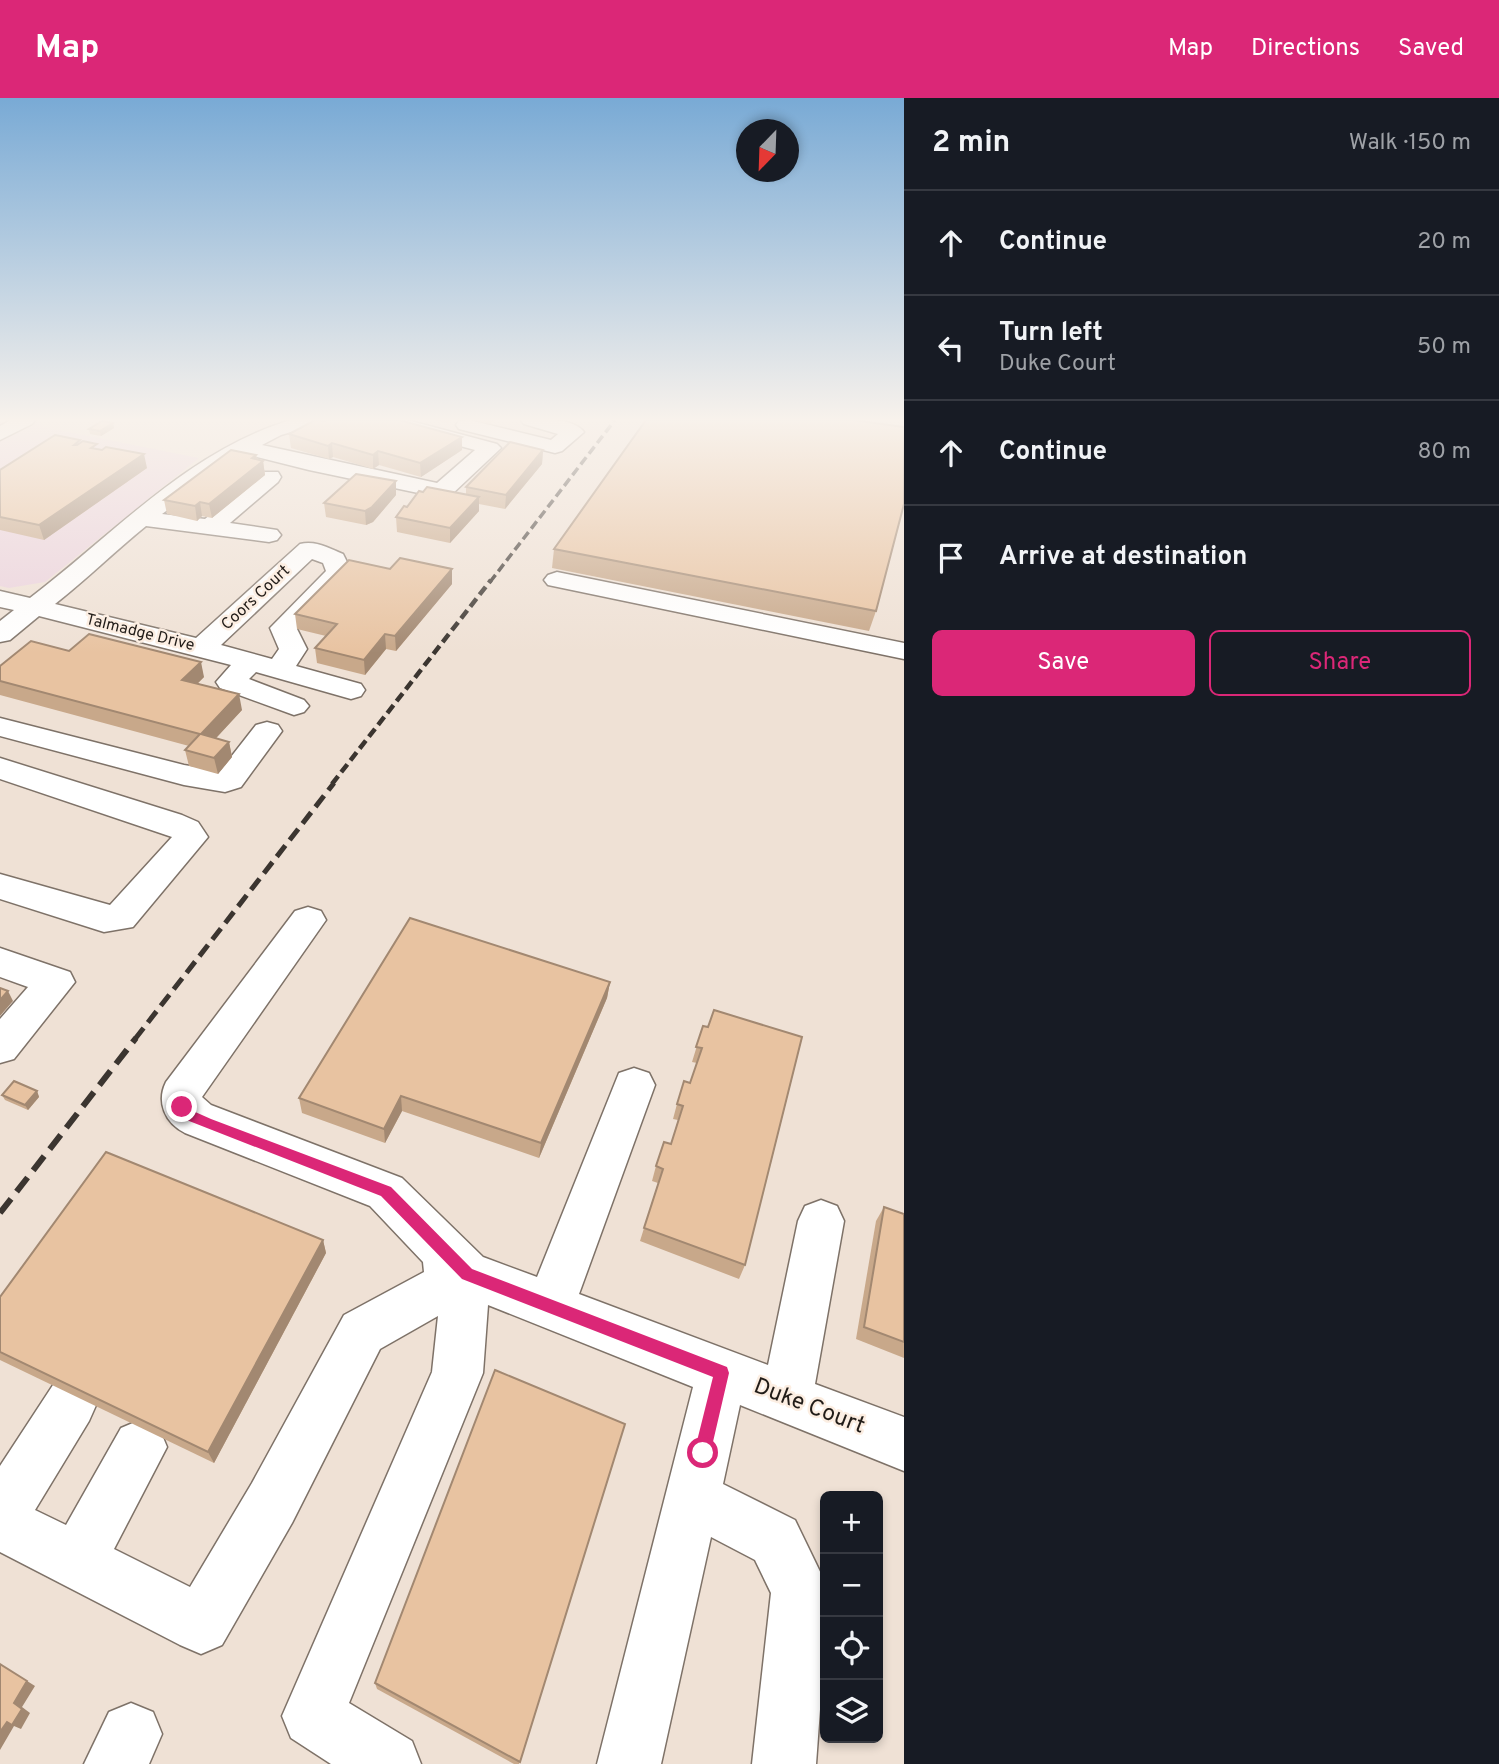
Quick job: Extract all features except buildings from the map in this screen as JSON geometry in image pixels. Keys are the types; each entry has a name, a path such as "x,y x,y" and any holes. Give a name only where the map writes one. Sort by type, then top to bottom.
{"street":[{"path":"0,634 88,566 104,548 170,498"},
{"path":"210,527 245,498"},
{"path":"141,519 269,535"},
{"name":"Coors Court","path":"202,648 309,548 334,559 339,572 283,628 293,649 280,669"},
{"path":"558,580 904,651"},
{"name":"Talmadge Drive","path":"0,599 35,608 94,633 202,648 351,690"},
{"path":"250,661 230,682 294,706"},
{"path":"0,727 184,775 225,782 230,780 267,732"},
{"path":"0,768 170,823 186,830 191,837 120,918 104,919 0,886"},
{"path":"308,920 181,1094 182,1107 189,1115 206,1124 386,1192 453,1268 457,1373 313,1716 389,1764"},
{"path":"0,961 56,982 0,1047"},
{"path":"550,1306 634,1085"},
{"path":"787,1398 821,1221"},
{"path":"71,1403 0,1519 201,1625 272,1503 362,1332 453,1268"},
{"name":"Duke Court","path":"453,1268 904,1444"},
{"path":"629,1764 722,1373"},
{"path":"77,1560 140,1447"},
{"path":"692,1498 775,1540 800,1591 784,1764"}],"shaded area":[{"path":"0,498 150,498 45,582 9,588 0,586"}],"railway":[{"path":"490,582 555,498"},
{"path":"332,784 491,580"},
{"path":"135,1039 334,783"},
{"path":"0,1213 136,1038"}],"route":[{"path":"182,1107 189,1115 206,1124 386,1192 467,1274 722,1373 703,1453"}]}
